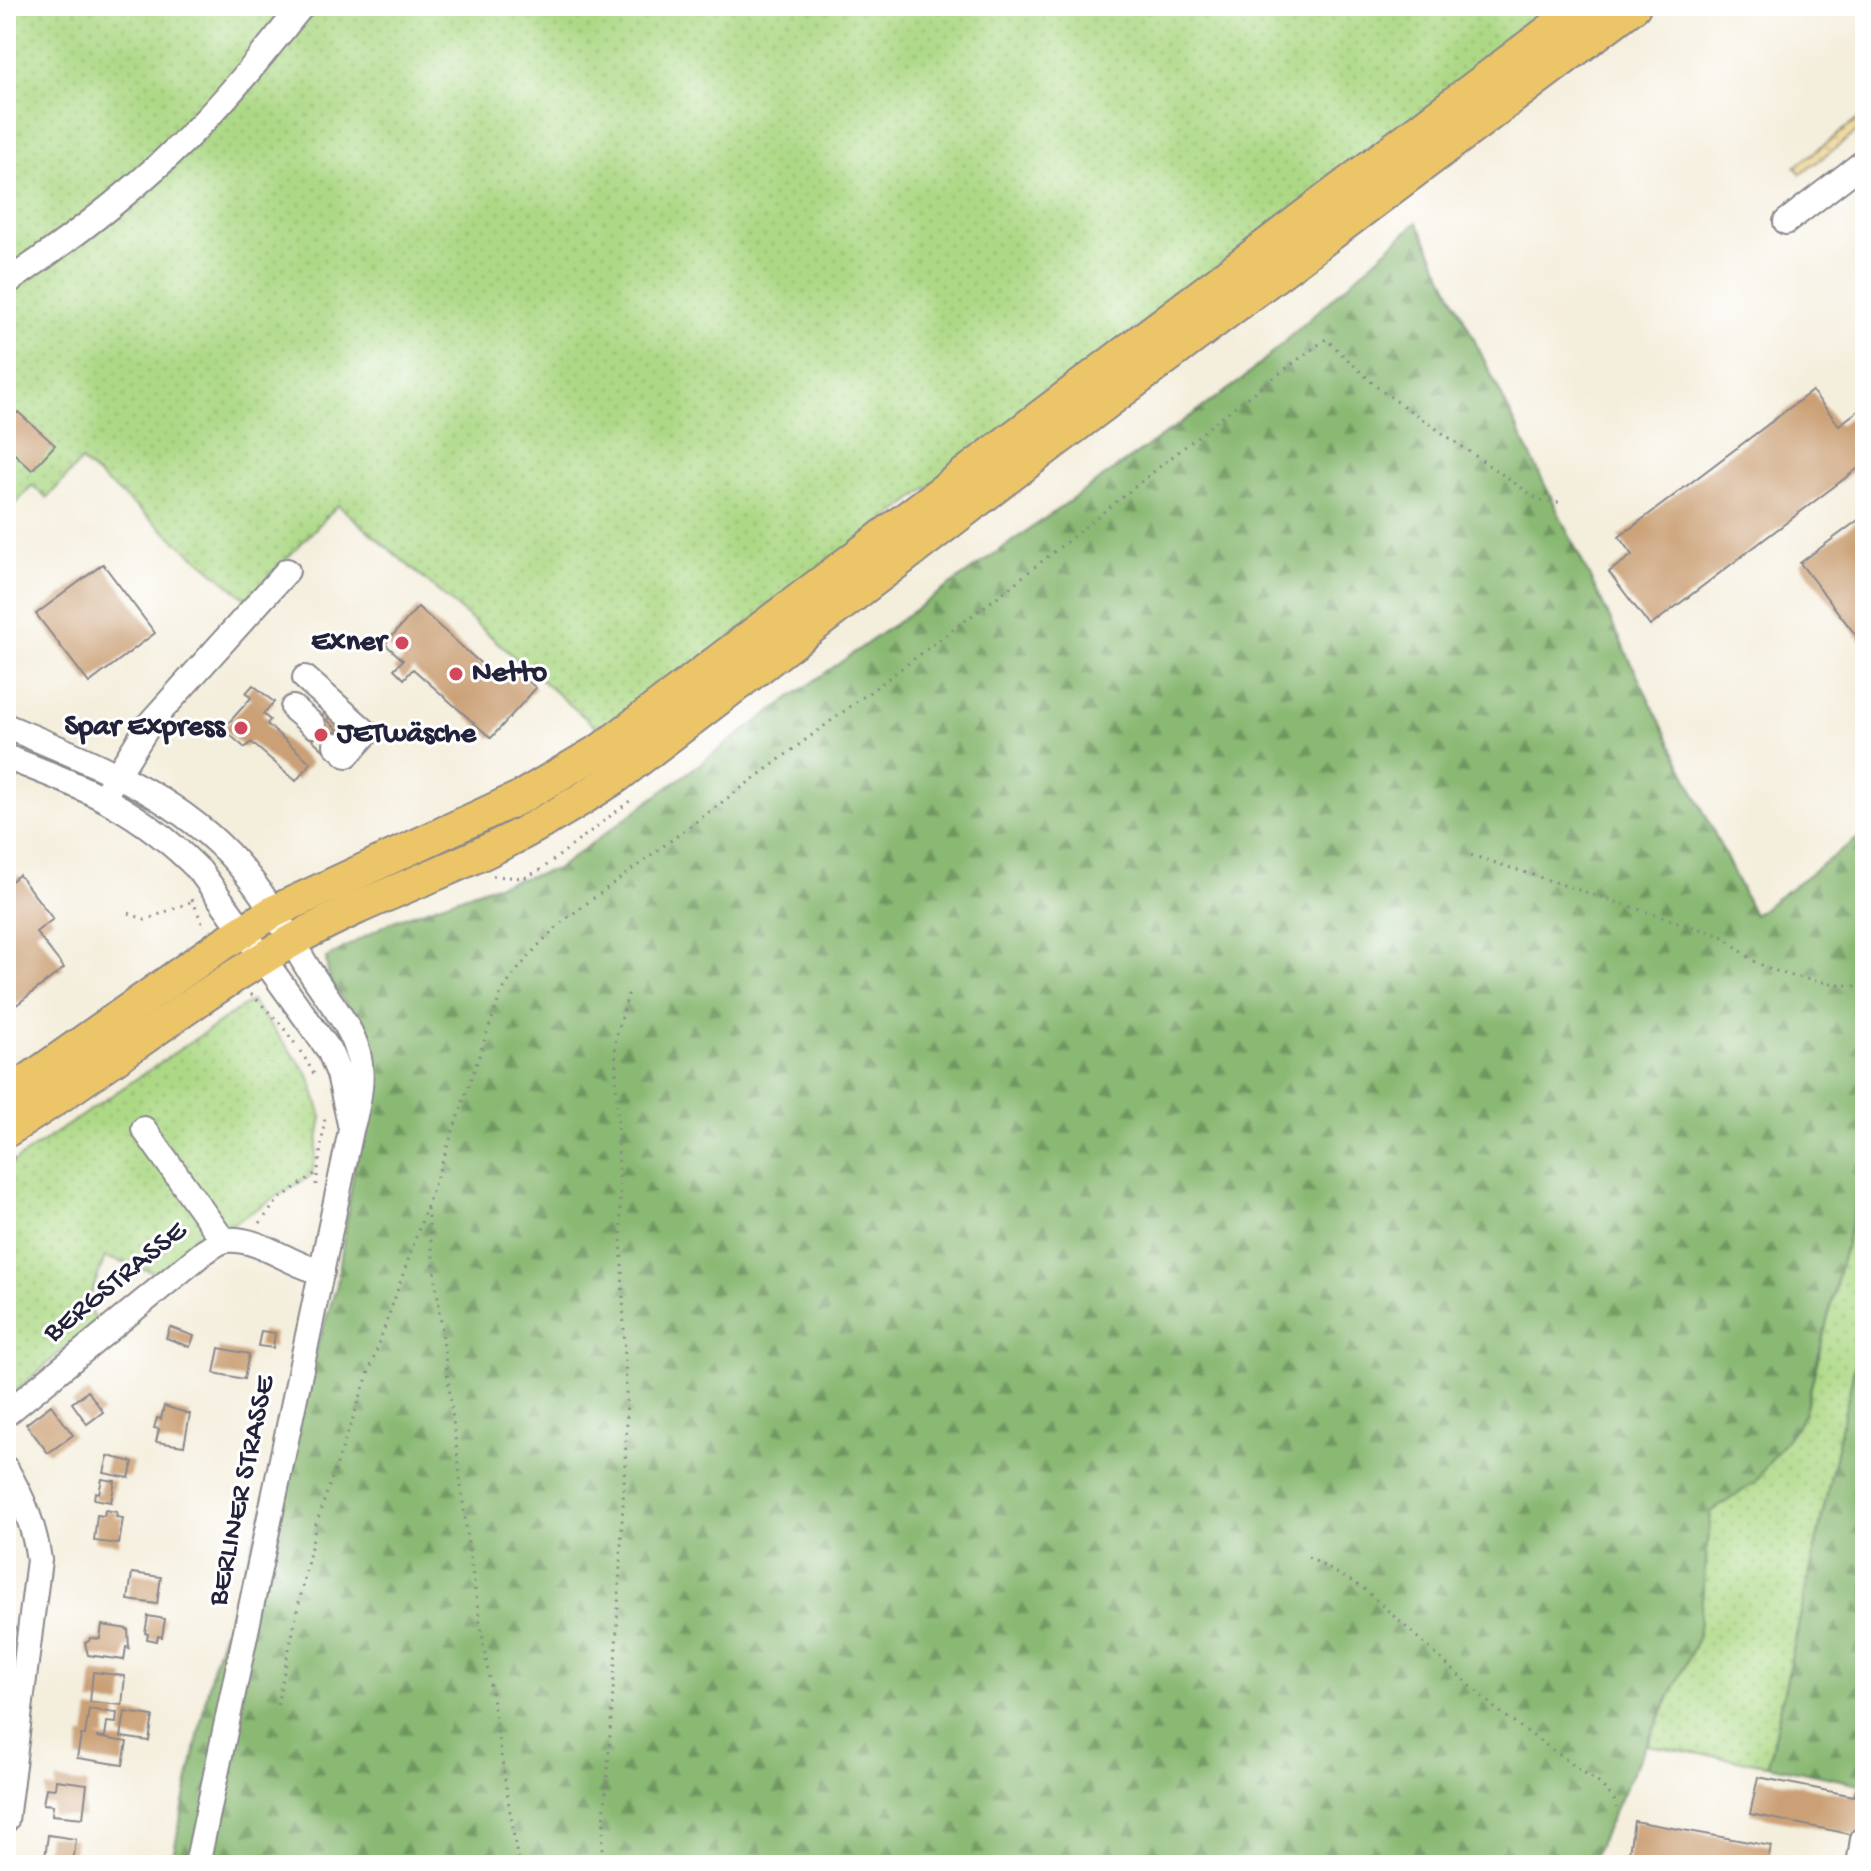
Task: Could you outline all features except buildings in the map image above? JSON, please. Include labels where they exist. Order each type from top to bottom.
[{"type":"main road","points":[[6,1096],[231,938],[273,912],[521,797],[602,749],[1582,6]]},
{"type":"main road","points":[[6,1131],[250,966],[292,941],[343,912],[499,845],[568,808],[616,777],[1634,6]]},
{"type":"street","points":[[6,283],[98,217],[149,174],[226,98],[302,6]]},
{"type":"street","points":[[1786,222],[1865,161]]},
{"type":"street","points":[[104,797],[150,723],[287,571]]},
{"type":"street","points":[[305,678],[367,733],[347,755],[336,745]]},
{"type":"street","points":[[293,708],[313,725]]},
{"type":"street","name":"BERLINER STRASSE","points":[[6,726],[116,774],[162,799],[216,841],[253,882],[351,1032],[361,1066],[359,1102],[197,1865]]},
{"type":"street","name":"BERLINER STRASSE","points":[[6,757],[126,809],[177,847],[200,871],[231,938],[250,966],[329,1050],[339,1074],[351,1130]]},
{"type":"street","points":[[144,1129],[223,1240]]},
{"type":"street","name":"BERGSTRASSE","points":[[6,1414],[204,1252],[223,1240],[250,1241],[304,1268],[322,1272]]},
{"type":"street","points":[[6,1469],[24,1501],[35,1532],[39,1560],[6,1820]]},
{"type":"street","points":[[1859,1865],[1863,1839]]},
{"type":"path","points":[[277,1705],[316,1524],[501,993],[542,940],[563,921],[1005,591],[1238,404],[1326,339],[1379,389],[1539,500],[1564,503]]},
{"type":"path","points":[[1471,855],[1724,937],[1756,963],[1778,972],[1865,987]]},
{"type":"path","points":[[188,894],[202,922],[231,938]]},
{"type":"path","points":[[129,913],[145,920],[193,901]]},
{"type":"path","points":[[250,966],[279,1022],[301,1051],[317,1080]]},
{"type":"path","points":[[601,1865],[627,1421],[615,1042],[629,991]]},
{"type":"path","points":[[316,1188],[324,1108]]},
{"type":"path","points":[[250,1241],[264,1214],[316,1173]]},
{"type":"path","points":[[427,1206],[469,1551],[517,1856],[522,1865]]},
{"type":"path","points":[[1308,1557],[1363,1588],[1497,1710],[1600,1784],[1614,1799],[1617,1808]]},
{"type":"green space","points":[[6,6],[1561,6],[604,734],[338,505],[247,600],[81,461],[47,498],[32,485],[6,515]]},
{"type":"green space","points":[[1417,222],[1754,915],[1865,833],[1865,1166],[1804,1415],[1755,1482],[1711,1512],[1698,1638],[1590,1865],[171,1865],[213,1665],[337,1285],[373,1056],[365,1033],[329,980],[326,958],[391,922],[489,887],[557,869],[774,709],[1243,379]]},
{"type":"green space","points":[[251,1001],[309,1075],[322,1117],[312,1175],[201,1243],[168,1272],[156,1273],[105,1257],[87,1305],[97,1321],[6,1399],[6,1167]]},
{"type":"green space","points":[[1865,1166],[1865,1319],[1768,1765],[1647,1745],[1698,1638],[1711,1512],[1755,1482],[1804,1415]]},
{"type":"green space","points":[[1865,1319],[1865,1785],[1768,1765]]},
{"type":"sand","points":[[1865,114],[1865,126],[1801,174],[1795,167]]},
{"type":"place","name":"Exner","points":[[402,643]]},
{"type":"place","name":"Netto","points":[[456,674]]},
{"type":"place","name":"Spar Express","points":[[241,728]]},
{"type":"place","name":"JETwäsche","points":[[321,735]]}]
